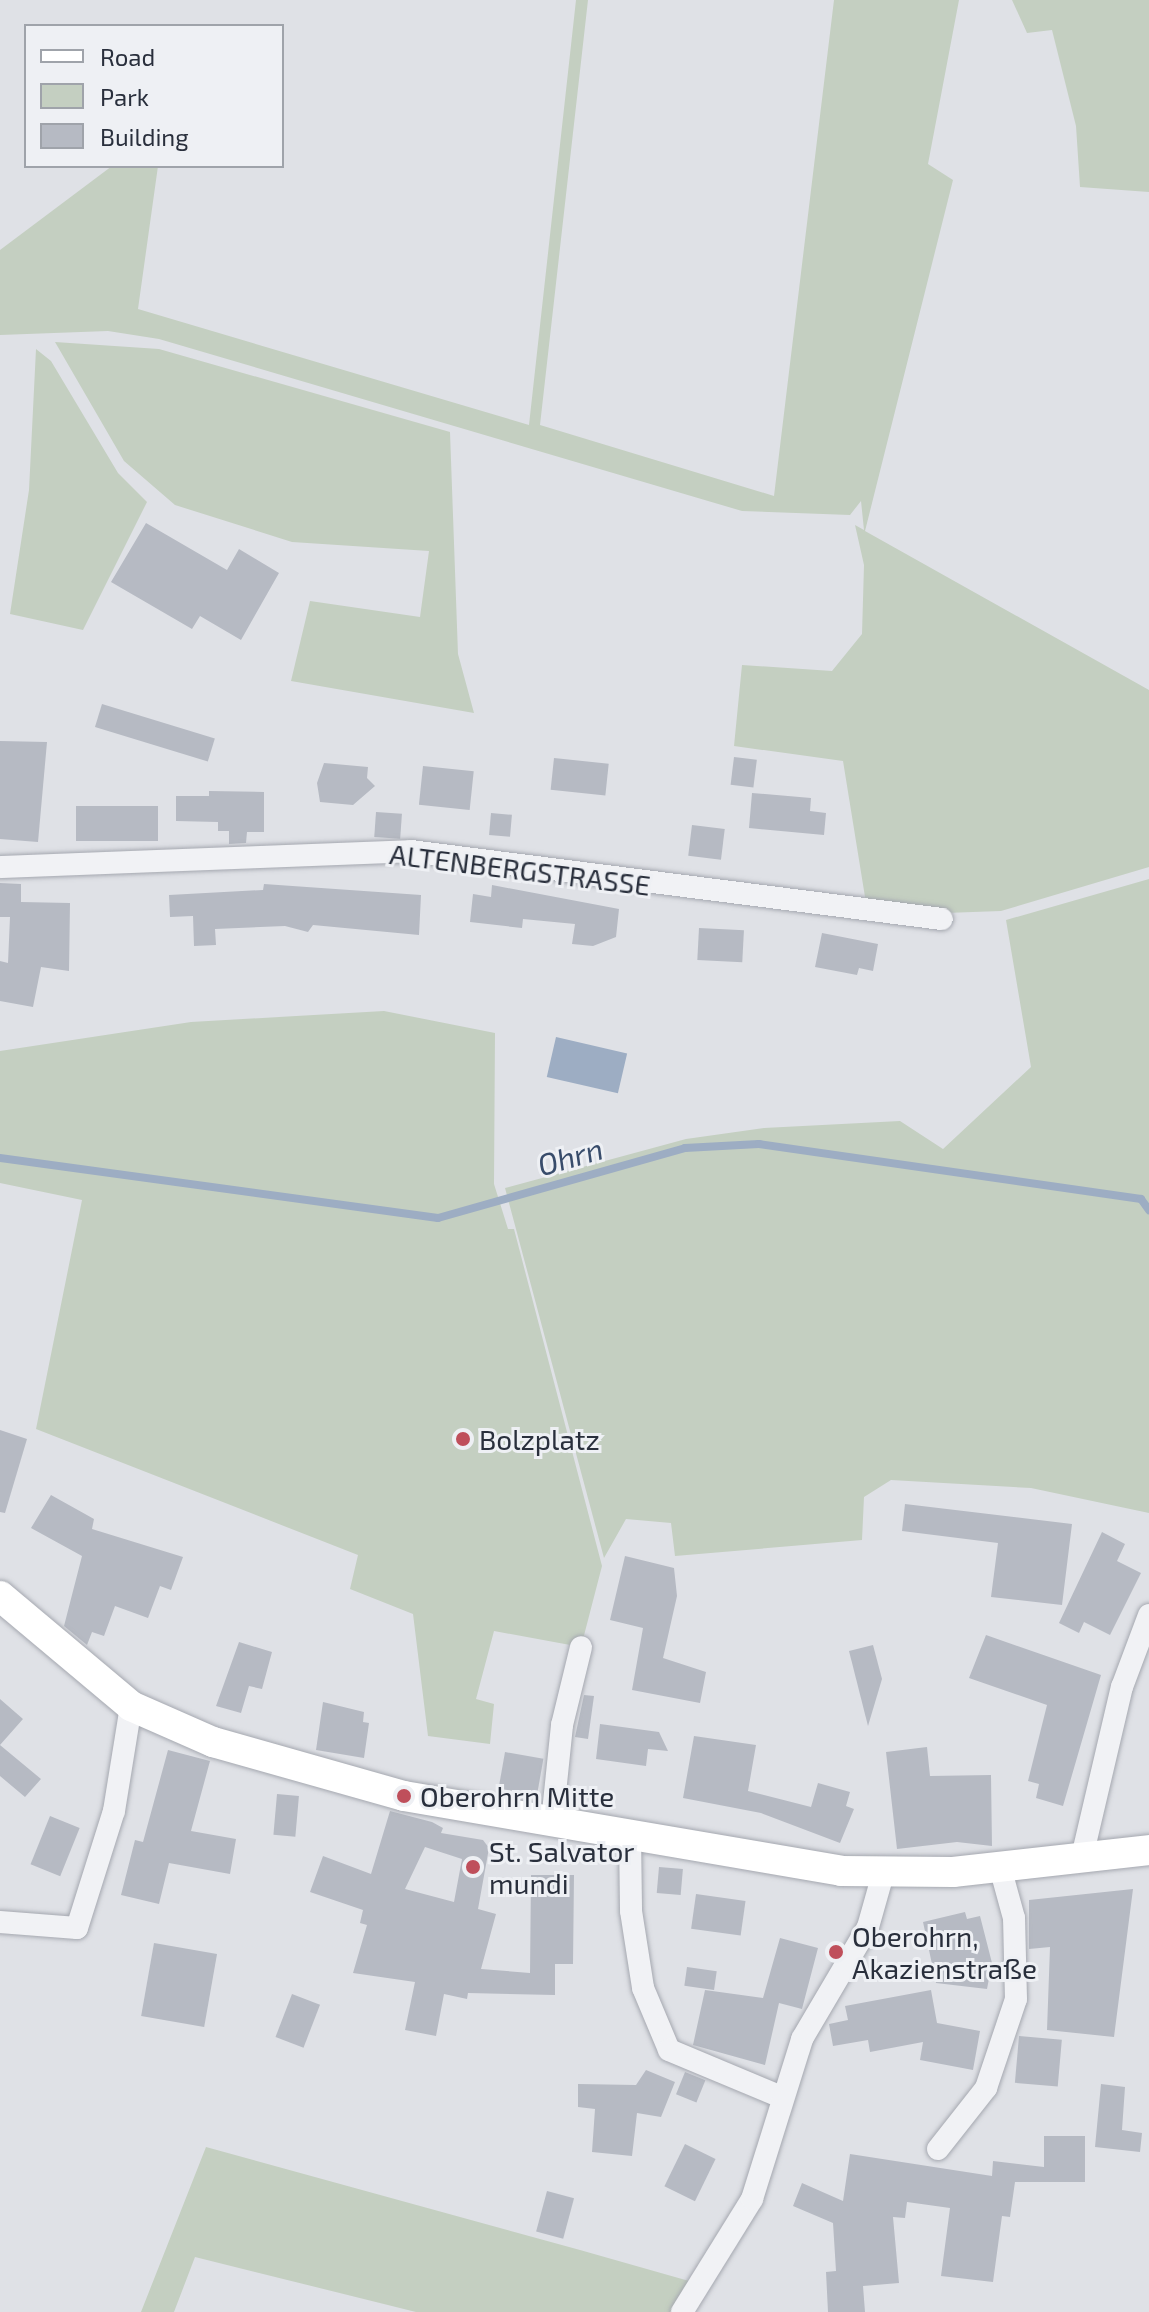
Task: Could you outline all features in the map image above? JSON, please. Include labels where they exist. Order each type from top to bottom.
[{"type":"main road","points":[[0,1596],[131,1706],[213,1742],[404,1796],[630,1836],[883,1874],[1000,1867],[1149,1850]]},
{"type":"street","name":"ALTENBERGSTRASSE","points":[[0,867],[411,851],[942,919]]},
{"type":"street","points":[[1082,1857],[1122,1687],[1149,1615]]},
{"type":"street","points":[[552,1822],[562,1725],[581,1647]]},
{"type":"street","points":[[0,1922],[77,1928],[114,1811],[131,1706]]},
{"type":"street","points":[[630,1836],[631,1911],[643,1988],[669,2050],[779,2096]]},
{"type":"street","points":[[938,2149],[986,2088],[1016,1999],[1014,1918],[1000,1867]]},
{"type":"street","points":[[682,2312],[752,2199],[769,2158],[779,2096],[802,2039],[868,1927],[883,1874]]},
{"type":"green space","points":[[576,0],[588,0],[540,425],[774,496],[834,0],[959,0],[928,164],[953,180],[865,531],[1149,690],[1149,867],[1001,911],[945,913],[866,903],[843,761],[734,746],[742,665],[832,671],[862,634],[864,565],[855,525],[864,530],[861,501],[850,515],[742,511],[159,339],[108,331],[0,335],[0,250],[109,168],[158,168],[138,309],[529,425]]},
{"type":"green space","points":[[1012,0],[1149,0],[1149,192],[1080,187],[1076,126],[1052,30],[1027,33]]},
{"type":"green space","points":[[55,342],[159,349],[450,432],[458,654],[474,713],[291,681],[310,601],[420,617],[429,551],[292,542],[175,505],[124,461]]},
{"type":"green space","points":[[36,349],[51,361],[118,473],[147,502],[83,630],[10,614],[29,490]]},
{"type":"green space","points":[[1149,879],[1149,1513],[1031,1488],[891,1480],[864,1497],[862,1540],[675,1556],[671,1523],[626,1519],[604,1558],[505,1188],[686,1139],[764,1128],[900,1121],[943,1149],[1031,1067],[1006,920]]},
{"type":"green space","points":[[384,1011],[495,1033],[494,1184],[508,1229],[514,1229],[602,1566],[581,1647],[494,1631],[476,1699],[494,1704],[490,1744],[428,1736],[413,1614],[350,1589],[358,1555],[36,1429],[82,1200],[0,1183],[0,1051],[191,1022]]},
{"type":"green space","points":[[206,2147],[689,2281],[671,2312],[416,2312],[195,2257],[174,2312],[141,2312]]},
{"type":"water","points":[[556,1037],[627,1053],[618,1093],[547,1077]]},
{"type":"building","points":[[146,523],[227,570],[239,549],[279,573],[241,640],[200,616],[192,629],[111,582]]},
{"type":"building","points":[[102,704],[215,738],[208,761],[95,727]]},
{"type":"building","points":[[0,741],[47,742],[38,842],[0,839]]},
{"type":"building","points":[[734,757],[757,760],[753,788],[731,785]]},
{"type":"building","points":[[554,758],[609,764],[605,796],[551,790]]},
{"type":"building","points":[[324,763],[368,767],[367,778],[375,786],[353,805],[320,802],[317,783]]},
{"type":"building","points":[[423,766],[474,771],[470,810],[419,805]]},
{"type":"building","points":[[209,791],[264,792],[264,832],[247,832],[246,843],[229,844],[229,831],[218,831],[218,822],[176,821],[176,796],[209,796]]},
{"type":"building","points":[[752,793],[811,798],[810,811],[826,813],[824,835],[749,828]]},
{"type":"building","points":[[76,806],[158,806],[158,841],[76,841]]},
{"type":"building","points":[[376,812],[402,814],[400,839],[374,837]]},
{"type":"building","points":[[491,813],[512,815],[510,837],[489,835]]},
{"type":"building","points":[[692,825],[725,829],[721,860],[688,856]]},
{"type":"building","points":[[0,883],[21,884],[21,902],[70,903],[69,971],[41,967],[33,1007],[0,1001],[0,961],[8,963],[10,917],[0,917]]},
{"type":"building","points":[[264,884],[421,895],[419,935],[313,925],[308,932],[285,926],[215,929],[216,945],[194,946],[193,916],[170,917],[169,895],[263,890]]},
{"type":"building","points":[[492,885],[619,909],[616,937],[593,946],[572,944],[575,924],[523,919],[522,928],[470,922],[473,894],[491,897]]},
{"type":"building","points":[[699,928],[744,930],[742,962],[697,960]]},
{"type":"building","points":[[822,933],[878,944],[873,971],[859,968],[857,975],[815,967]]},
{"type":"building","points":[[0,1430],[27,1439],[5,1513],[0,1512]]},
{"type":"building","points":[[51,1495],[94,1519],[92,1529],[183,1557],[171,1590],[160,1586],[148,1618],[115,1606],[104,1636],[92,1632],[87,1645],[64,1626],[82,1556],[31,1528]]},
{"type":"building","points":[[905,1504],[1072,1524],[1062,1605],[991,1597],[998,1543],[902,1531]]},
{"type":"building","points":[[1102,1532],[1125,1544],[1117,1561],[1141,1573],[1110,1635],[1084,1622],[1079,1633],[1059,1623]]},
{"type":"building","points":[[625,1556],[674,1568],[677,1596],[663,1658],[706,1672],[700,1703],[632,1690],[643,1628],[610,1620]]},
{"type":"building","points":[[986,1635],[1101,1675],[1063,1806],[1036,1798],[1039,1784],[1028,1781],[1047,1705],[969,1678]]},
{"type":"building","points":[[239,1642],[272,1652],[262,1689],[249,1686],[241,1713],[216,1706]]},
{"type":"building","points":[[873,1645],[882,1679],[868,1726],[849,1651]]},
{"type":"building","points":[[584,1695],[594,1696],[588,1739],[575,1737]]},
{"type":"building","points":[[0,1699],[23,1719],[0,1745]]},
{"type":"building","points":[[323,1702],[364,1712],[363,1722],[369,1723],[364,1758],[316,1750]]},
{"type":"building","points":[[600,1724],[659,1732],[668,1751],[648,1749],[646,1766],[596,1759]]},
{"type":"building","points":[[694,1736],[756,1745],[748,1791],[811,1807],[818,1783],[850,1792],[846,1806],[854,1809],[840,1843],[761,1813],[683,1798]]},
{"type":"building","points":[[0,1745],[41,1779],[25,1797],[0,1776]]},
{"type":"building","points":[[927,1747],[930,1776],[991,1775],[992,1846],[957,1842],[897,1849],[886,1752]]},
{"type":"building","points":[[168,1750],[210,1761],[191,1831],[236,1839],[230,1874],[169,1863],[159,1904],[121,1895],[135,1840],[143,1842]]},
{"type":"building","points":[[505,1752],[543,1759],[537,1795],[499,1788]]},
{"type":"building","points":[[277,1794],[299,1796],[295,1837],[273,1835]]},
{"type":"building","points":[[390,1811],[432,1822],[443,1828],[441,1833],[483,1840],[489,1848],[478,1909],[496,1914],[481,1969],[530,1973],[531,1875],[574,1875],[573,1964],[555,1964],[555,1995],[468,1993],[467,1999],[444,1994],[436,2036],[405,2030],[415,1982],[353,1973],[367,1925],[360,1923],[363,1910],[310,1892],[323,1856],[371,1874]],"holes":[[[425,1847],[462,1859],[454,1902],[405,1889]]]},
{"type":"building","points":[[50,1816],[80,1828],[60,1876],[31,1864]]},
{"type":"building","points":[[659,1867],[683,1869],[681,1895],[657,1893]]},
{"type":"building","points":[[1133,1889],[1114,2037],[1047,2030],[1050,1947],[1029,1949],[1029,1900]]},
{"type":"building","points":[[696,1894],[746,1901],[741,1936],[691,1929]]},
{"type":"building","points":[[965,1912],[967,1919],[980,1916],[992,1963],[987,1989],[936,1983],[923,1922]]},
{"type":"building","points":[[780,1938],[818,1948],[802,2009],[779,2003],[765,2065],[693,2045],[705,1990],[763,1998]]},
{"type":"building","points":[[154,1943],[217,1954],[204,2027],[141,2016]]},
{"type":"building","points":[[687,1967],[717,1971],[714,1990],[684,1986]]},
{"type":"building","points":[[931,1990],[937,2023],[980,2031],[973,2070],[920,2060],[923,2042],[870,2052],[868,2040],[833,2046],[829,2024],[848,2020],[845,2006]]},
{"type":"building","points":[[292,1994],[320,2005],[304,2048],[276,2037]]},
{"type":"building","points":[[1019,2036],[1062,2040],[1058,2087],[1015,2083]]},
{"type":"building","points":[[646,2070],[675,2082],[661,2117],[637,2113],[632,2156],[592,2152],[595,2109],[578,2107],[578,2084],[636,2085]]},
{"type":"building","points":[[685,2072],[705,2080],[696,2102],[676,2094]]},
{"type":"building","points":[[1101,2084],[1125,2087],[1122,2130],[1142,2133],[1140,2152],[1095,2147]]},
{"type":"building","points":[[1044,2136],[1085,2136],[1085,2182],[1015,2182],[1010,2217],[1002,2216],[993,2282],[941,2276],[950,2208],[907,2202],[905,2218],[893,2217],[899,2283],[863,2286],[865,2312],[828,2312],[826,2272],[836,2271],[833,2223],[793,2206],[802,2183],[843,2201],[850,2154],[992,2176],[993,2161],[1044,2167]]},
{"type":"building","points":[[685,2144],[716,2159],[695,2201],[664,2186]]},
{"type":"building","points":[[547,2191],[574,2198],[563,2239],[536,2232]]},
{"type":"waterway","name":"Ohrn","points":[[0,1158],[438,1218],[685,1148],[759,1144],[1141,1199],[1149,1210]]},
{"type":"place","name":"Bolzplatz","points":[[463,1439]]},
{"type":"place","name":"Oberohrn Mitte","points":[[404,1796]]},
{"type":"place","name":"St. Salvator mundi","points":[[473,1867]]},
{"type":"place","name":"Oberohrn, Akazienstraße","points":[[836,1952]]}]
